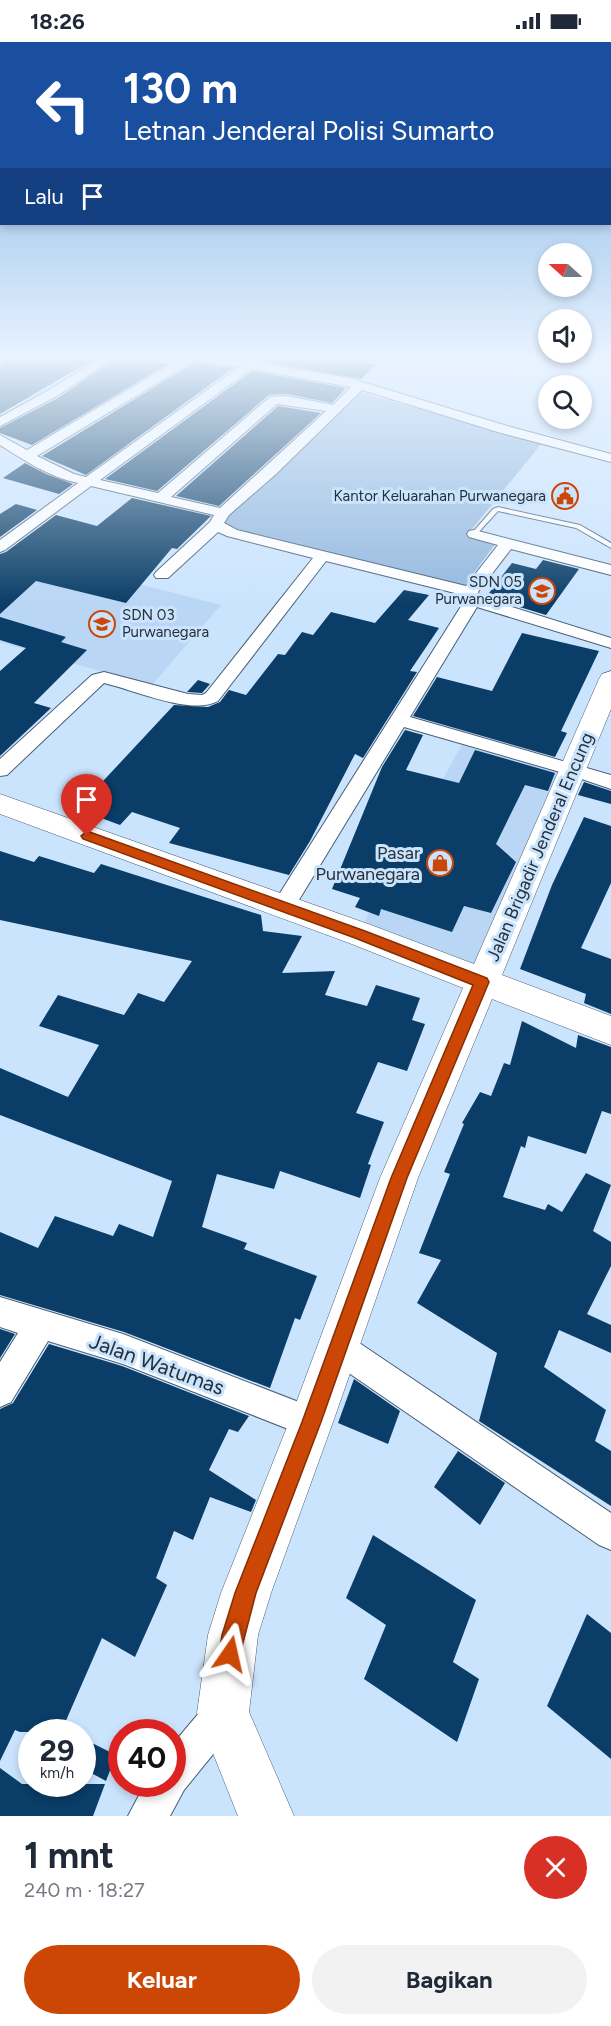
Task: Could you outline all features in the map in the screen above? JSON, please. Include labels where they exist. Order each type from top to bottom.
[{"type":"street","points":[[0,439],[55,471],[87,483],[160,499],[219,519],[232,533],[323,555],[472,596],[611,643]]},
{"type":"street","points":[[27,456],[56,439]]},
{"type":"street","points":[[0,547],[148,439]]},
{"type":"street","points":[[160,499],[229,439]]},
{"type":"street","points":[[162,575],[304,439]]},
{"type":"street","points":[[539,439],[611,458]]},
{"type":"street","points":[[474,534],[611,570]]},
{"type":"street","points":[[283,907],[399,720],[472,596],[507,543]]},
{"type":"street","points":[[0,770],[98,679],[104,677],[188,700],[205,701],[212,697],[323,555]]},
{"type":"street","name":"Jalan Brigadir Jenderal Encung","points":[[223,1713],[233,1635],[246,1593],[311,1422],[399,1178],[611,680]]},
{"type":"street","points":[[399,720],[574,769],[611,782]]},
{"type":"street","points":[[0,804],[283,907],[611,1031]]},
{"type":"street","name":"Jalan Watumas","points":[[0,1312],[123,1349],[311,1422]]},
{"type":"street","points":[[0,1390],[41,1324]]},
{"type":"street","points":[[338,1347],[611,1533]]},
{"type":"street","points":[[186,1759],[223,1713],[266,1816]]},
{"type":"street","points":[[148,1816],[159,1797]]},
{"type":"lane","points":[[474,534],[498,509],[578,526],[611,546]]},
{"type":"shaded area","points":[[309,439],[527,439],[542,443],[467,535],[496,543],[462,589],[261,538],[222,523]]},
{"type":"shaded area","name":"SDN 03 Purwanegara","points":[[28,556],[221,605],[151,686],[0,642],[0,580]]},
{"type":"shaded area","points":[[464,741],[574,769],[482,982],[360,934],[370,910]]},
{"type":"building","points":[[15,439],[42,439],[32,445]]},
{"type":"building","points":[[70,439],[136,439],[86,475],[42,456]]},
{"type":"building","points":[[160,439],[218,439],[157,491],[105,479]]},
{"type":"building","points":[[241,439],[293,439],[219,506],[176,496]]},
{"type":"building","points":[[25,463],[73,484],[59,494],[3,478]]},
{"type":"building","points":[[132,498],[211,516],[177,549],[172,548],[126,603],[36,581],[0,614],[0,554],[56,515],[97,526]]},
{"type":"building","points":[[16,504],[37,510],[0,537],[0,514]]},
{"type":"building","name":"SDN 05 Purwanegara","points":[[543,560],[579,569],[546,615],[486,597],[512,563],[536,569]]},
{"type":"building","points":[[404,590],[429,595],[408,620],[439,628],[410,671],[417,672],[363,758],[355,754],[310,841],[289,875],[169,843],[180,828],[132,812],[120,825],[77,809],[174,705],[208,707],[220,702],[229,690],[246,695],[278,654],[285,655],[302,632],[313,635],[331,612],[375,623]]},
{"type":"building","points":[[0,617],[66,637],[61,642],[87,650],[34,703],[51,708],[0,756],[0,671],[26,648],[0,640]]},
{"type":"building","points":[[522,633],[599,651],[561,731],[567,733],[555,757],[413,716],[437,677],[492,691]]},
{"type":"building","points":[[198,680],[210,684],[202,693],[187,692]]},
{"type":"building","points":[[405,730],[423,735],[406,770],[459,783],[475,750],[555,773],[548,791],[525,785],[496,844],[516,862],[491,913],[464,906],[452,932],[381,909],[379,916],[355,907],[360,898],[332,889],[382,767]]},
{"type":"building","points":[[584,782],[611,791],[611,804],[578,795]]},
{"type":"building","points":[[584,817],[611,826],[611,883],[581,948],[611,959],[611,1014],[584,1003],[586,994],[520,969],[552,885]]},
{"type":"building","points":[[0,851],[34,862],[39,856],[94,873],[101,864],[261,915],[263,931],[302,936],[282,973],[335,971],[325,995],[367,1006],[376,985],[420,998],[412,1020],[425,1024],[407,1071],[378,1062],[356,1113],[384,1122],[368,1164],[371,1165],[360,1198],[280,1171],[274,1189],[217,1174],[202,1227],[247,1243],[244,1249],[317,1276],[300,1320],[295,1318],[270,1388],[124,1332],[0,1295],[0,1232],[38,1248],[55,1216],[113,1236],[119,1224],[153,1237],[172,1181],[0,1115],[0,1068],[68,1097],[99,1045],[39,1026],[58,995],[124,1015],[138,993],[164,1002],[192,961],[0,920]]},
{"type":"building","points":[[522,1021],[576,1048],[578,1035],[611,1047],[611,1114],[602,1111],[586,1154],[528,1136],[525,1148],[521,1146],[503,1197],[545,1210],[548,1204],[562,1212],[586,1173],[611,1185],[593,1231],[611,1242],[611,1266],[587,1314],[611,1325],[611,1353],[559,1330],[544,1367],[606,1410],[595,1441],[611,1451],[611,1506],[479,1421],[497,1353],[417,1303],[441,1260],[419,1253],[450,1174],[444,1172],[464,1124],[462,1123],[480,1092],[491,1096],[504,1063],[510,1065]]},
{"type":"building","points":[[0,1329],[15,1334],[0,1358]]},
{"type":"building","points":[[49,1344],[122,1366],[249,1416],[238,1432],[229,1429],[209,1470],[256,1500],[251,1512],[210,1497],[193,1540],[174,1531],[156,1578],[167,1585],[135,1657],[102,1638],[67,1719],[18,1719],[18,1731],[15,1730],[0,1761],[0,1409],[13,1403]]},
{"type":"building","points":[[354,1379],[400,1411],[388,1444],[338,1423]]},
{"type":"building","points":[[458,1451],[505,1483],[480,1525],[434,1487]]},
{"type":"building","points":[[373,1535],[476,1600],[453,1662],[479,1679],[457,1742],[364,1679],[386,1625],[346,1598]]},
{"type":"building","points":[[587,1614],[611,1633],[611,1759],[547,1706]]},
{"type":"building","points":[[96,1745],[108,1751],[106,1781],[96,1776]]},
{"type":"building","points":[[0,1768],[18,1781],[18,1797],[96,1797],[96,1784],[105,1784],[93,1816],[0,1816]]},
{"type":"place","name":"Kantor Keluarahan Purwanegara","points":[[565,496]]},
{"type":"place","name":"SDN 05 Purwanegara","points":[[542,591]]},
{"type":"place","name":"SDN 03 Purwanegara","points":[[102,624]]},
{"type":"place","name":"Pasar Purwanegara","points":[[440,863]]},
{"type":"route","points":[[87,836],[360,934],[482,982],[399,1178],[311,1422],[246,1593],[233,1635],[230,1654]]}]
